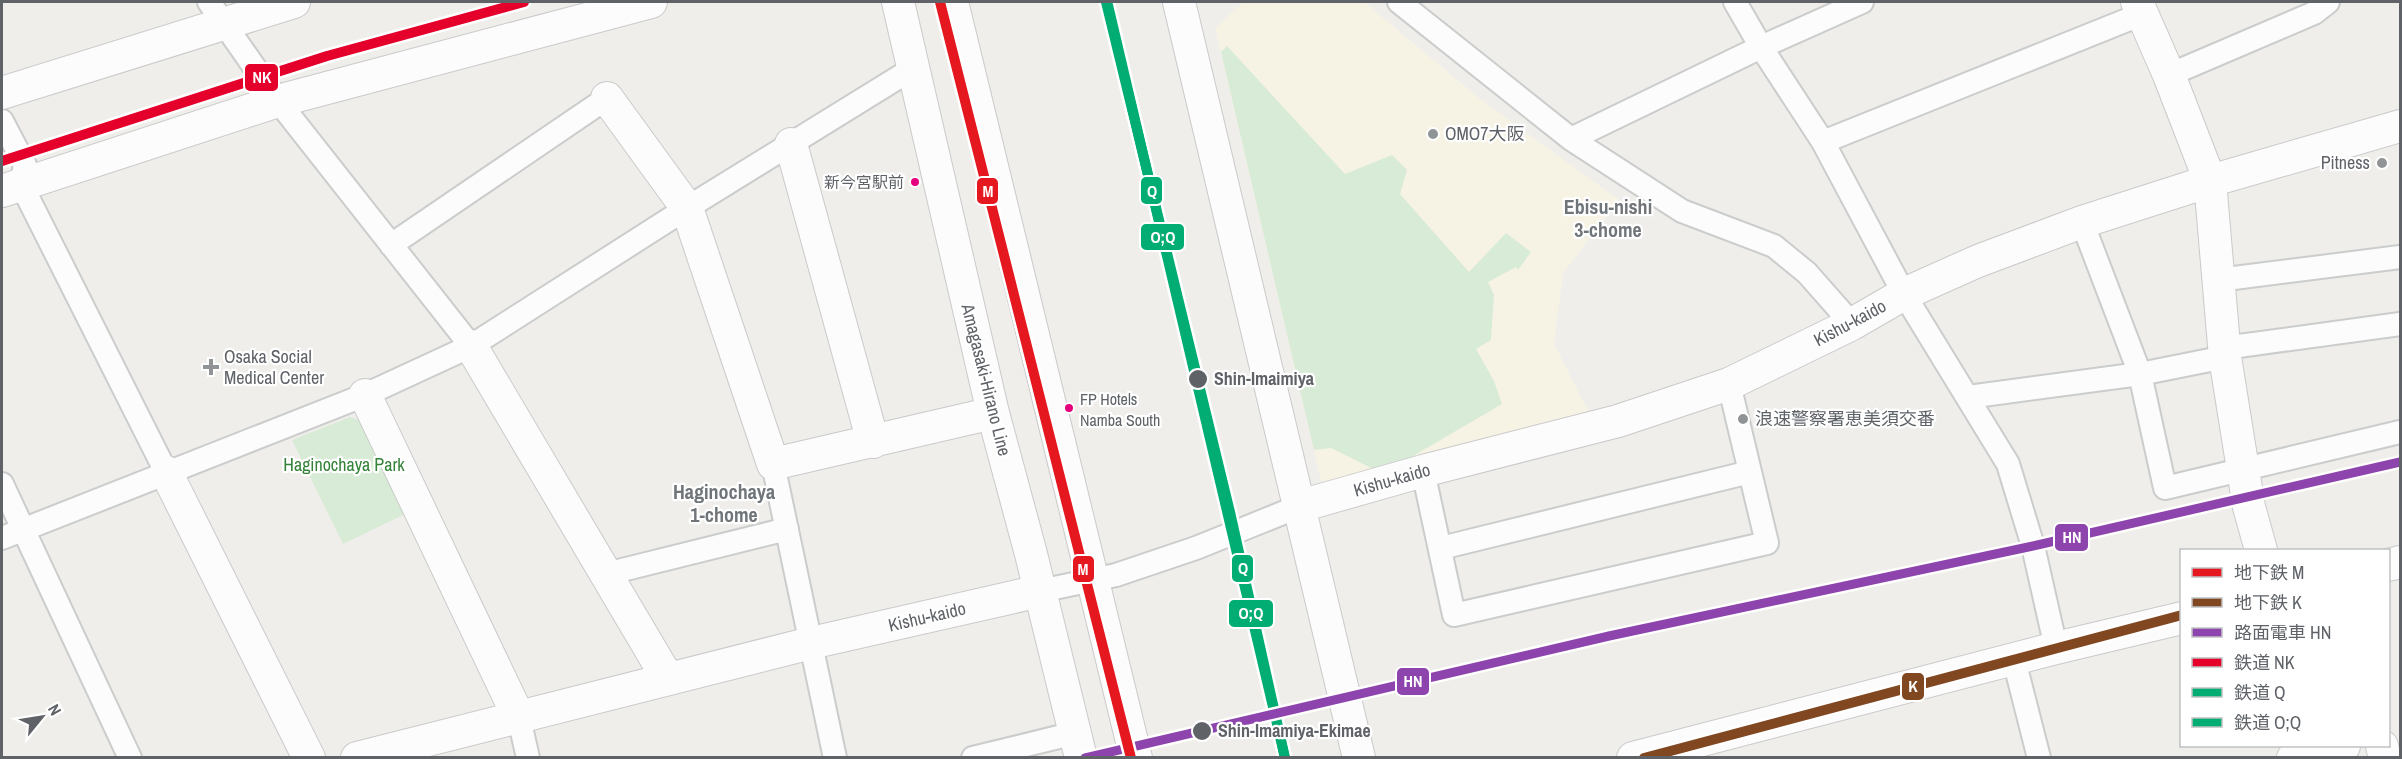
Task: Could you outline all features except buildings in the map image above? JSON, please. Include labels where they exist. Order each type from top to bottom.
[{"type":"street","points":[[2,93],[216,13],[294,2]]},
{"type":"street","points":[[11,188],[278,101],[651,2]]},
{"type":"street","name":"Amagasaki-Hirano Line","points":[[898,2],[993,413],[1078,745]]},
{"type":"street","points":[[952,2],[1136,758]]},
{"type":"street","points":[[1179,2],[1359,758]]},
{"type":"street","points":[[1399,2],[1571,139],[1682,211],[1774,246],[1807,273],[1852,324]]},
{"type":"street","points":[[1735,2],[1761,47],[1823,142],[1904,294],[2008,464],[2033,546],[2056,648]]},
{"type":"street","points":[[1571,139],[1761,47],[1862,2]]},
{"type":"street","points":[[2169,75],[2314,13],[2328,2]]},
{"type":"street","points":[[1823,142],[2140,8],[2210,181],[2225,352],[2249,507],[2261,549]]},
{"type":"street","points":[[216,13],[278,101],[471,346],[668,679]]},
{"type":"street","points":[[12,534],[365,395],[471,346],[687,208],[912,69]]},
{"type":"street","points":[[391,245],[607,98],[687,208],[773,464],[835,758]]},
{"type":"street","points":[[2,121],[25,165],[11,188]]},
{"type":"street","name":"Kishu-kaido","points":[[357,758],[811,643],[1116,576],[1188,551],[1300,506],[1423,471],[1618,421],[1729,384],[1852,324],[1904,294],[1978,261],[2082,222],[2210,181],[2400,126]]},
{"type":"street","points":[[791,144],[873,442]]},
{"type":"street","points":[[11,188],[166,472],[309,758]]},
{"type":"street","points":[[2082,222],[2140,374],[2165,488],[2400,432]]},
{"type":"street","points":[[2218,280],[2400,257]]},
{"type":"street","points":[[1968,397],[2140,374],[2225,352],[2400,324]]},
{"type":"street","points":[[1423,471],[1454,615],[1767,543],[1729,384]]},
{"type":"street","points":[[365,395],[519,718],[528,758]]},
{"type":"street","points":[[773,464],[993,413]]},
{"type":"street","points":[[1441,548],[1750,472]]},
{"type":"street","points":[[2,484],[12,534],[130,758]]},
{"type":"street","points":[[606,574],[787,529]]},
{"type":"street","points":[[1633,758],[2056,648],[2180,618]]},
{"type":"street","points":[[2014,660],[2039,758]]},
{"type":"street","points":[[973,758],[1078,745]]},
{"type":"street","points":[[2294,758],[2340,747]]},
{"type":"shaded area","points":[[1244,2],[1364,2],[1479,98],[1619,200],[1563,273],[1554,344],[1590,415],[1331,486],[1321,480],[1215,28]]},
{"type":"green space","points":[[1227,46],[1345,174],[1392,155],[1407,170],[1400,194],[1469,272],[1506,233],[1531,252],[1518,270],[1516,267],[1488,282],[1494,295],[1491,340],[1476,349],[1494,381],[1502,404],[1408,459],[1375,470],[1331,448],[1314,450],[1221,52]]},
{"type":"green space","name":"Haginochaya Park","points":[[350,417],[362,421],[405,514],[343,544],[292,440]]},
{"type":"metro line","name":"M","points":[[940,2],[1131,758]]},
{"type":"metro line","name":"K","points":[[1644,758],[2180,616]]},
{"type":"tram line","name":"HN","points":[[1085,758],[1609,636],[2033,546],[2400,462]]},
{"type":"rail line","name":"NK","points":[[2,161],[327,56],[524,2]]},
{"type":"rail line","name":"Q","points":[[1106,2],[1230,512],[1285,758]]},
{"type":"rail line","name":"O;Q","points":[[1108,5],[1285,758]]},
{"type":"place","name":"OMO7大阪","points":[[1433,134]]},
{"type":"place","name":"Pitness","points":[[2382,163]]},
{"type":"place","name":"新今宮駅前","points":[[915,182]]},
{"type":"place","name":"Osaka Social Medical Center","points":[[211,367]]},
{"type":"place","name":"Shin-Imaimiya","points":[[1198,379]]},
{"type":"place","name":"FP Hotels Namba South","points":[[1069,408]]},
{"type":"place","name":"浪速警察署恵美須交番","points":[[1743,419]]},
{"type":"place","name":"Shin-Imamiya-Ekimae","points":[[1202,731]]},
{"type":"district","name":"Ebisu-nishi 3-chome","points":[[1608,218]]},
{"type":"district","name":"Haginochaya 1-chome","points":[[724,504]]}]
